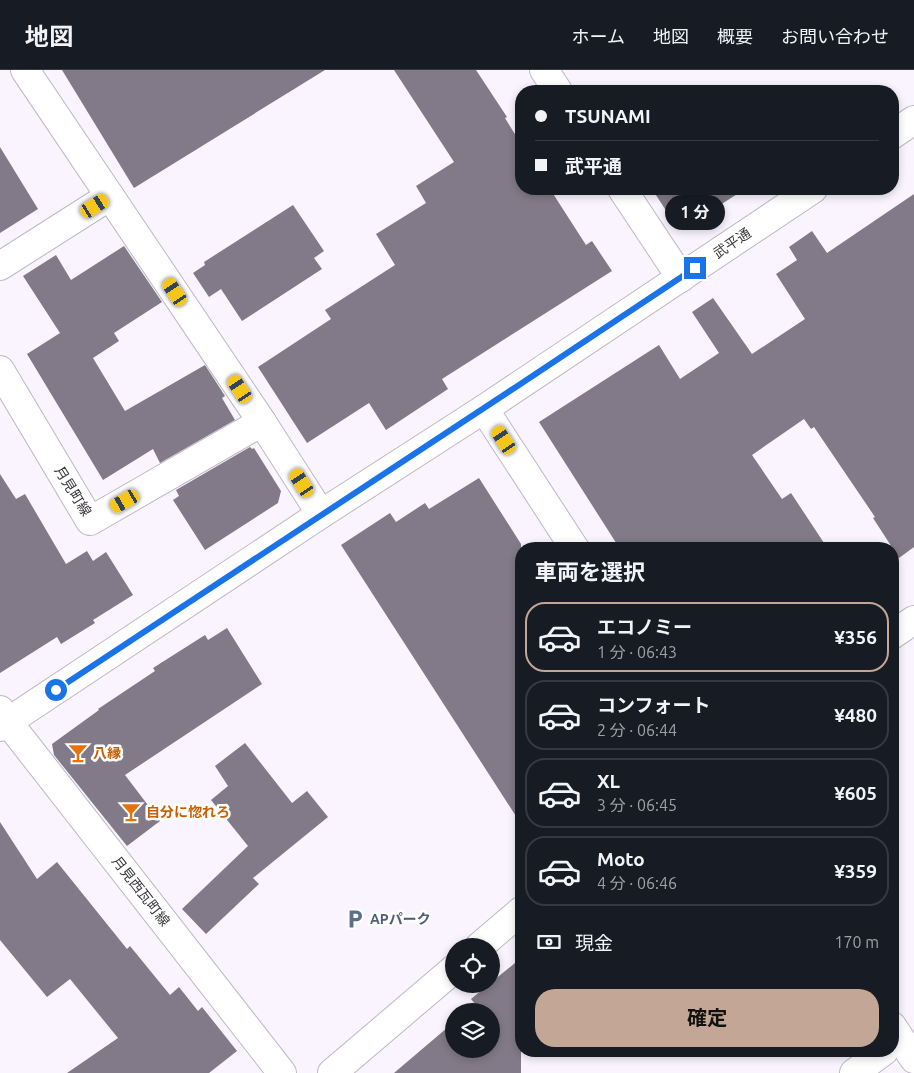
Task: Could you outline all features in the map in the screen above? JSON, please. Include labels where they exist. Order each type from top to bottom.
[{"type":"street","points":[[25,70],[322,514]]},
{"type":"street","points":[[544,70],[554,85]]},
{"type":"street","points":[[899,130],[914,120]]},
{"type":"street","points":[[626,195],[681,278]]},
{"type":"street","name":"武平通","points":[[3,720],[484,409],[804,195]]},
{"type":"street","points":[[0,266],[110,196]]},
{"type":"street","name":"月見町線","points":[[0,370],[90,521],[262,422]]},
{"type":"street","points":[[484,409],[570,542]]},
{"type":"street","points":[[899,630],[914,620]]},
{"type":"street","name":"月見西瓦町線","points":[[3,720],[282,1073]]},
{"type":"street","points":[[489,938],[515,916]]},
{"type":"street","points":[[332,1073],[445,976]]},
{"type":"street","points":[[854,1073],[878,1057]]},
{"type":"building","points":[[62,70],[325,70],[134,188]]},
{"type":"building","points":[[394,70],[476,70],[507,117],[505,118],[515,134],[515,195],[554,195],[586,245],[592,241],[612,271],[442,379],[448,389],[386,430],[369,403],[307,443],[258,367],[331,319],[325,310],[395,265],[376,234],[426,203],[416,186],[454,162]]},
{"type":"building","points":[[0,147],[38,209],[0,233]]},
{"type":"building","points":[[914,194],[914,547],[899,558],[899,542],[889,542],[873,518],[875,517],[814,427],[811,429],[804,419],[752,455],[782,499],[791,493],[823,542],[616,542],[539,422],[659,345],[680,379],[719,353],[692,312],[713,298],[752,354],[805,319],[776,274],[797,260],[789,247],[812,231],[827,253]]},
{"type":"building","points":[[656,195],[736,195],[686,227],[683,222],[676,226]]},
{"type":"building","points":[[293,205],[324,251],[314,258],[322,269],[242,321],[221,289],[209,297],[193,273],[205,265],[204,262]]},
{"type":"building","points":[[124,246],[162,302],[114,333],[119,341],[93,358],[125,411],[205,365],[225,396],[222,398],[235,420],[160,463],[153,449],[103,480],[27,354],[60,333],[23,276],[56,255],[71,280]]},
{"type":"building","points":[[250,447],[254,448],[281,491],[278,503],[205,550],[173,500],[179,496],[176,490]]},
{"type":"building","points":[[0,474],[16,499],[25,494],[66,564],[87,551],[93,561],[106,552],[133,595],[93,620],[95,623],[61,644],[57,637],[0,673]]},
{"type":"building","points":[[479,478],[520,542],[515,542],[515,815],[341,545],[390,513],[396,522],[425,503],[429,509]]},
{"type":"building","points":[[227,628],[262,684],[125,775],[160,821],[127,846],[54,755],[52,744],[98,709],[155,671],[153,668],[205,635],[208,640]]},
{"type":"building","points":[[245,743],[292,803],[307,791],[328,817],[253,878],[259,884],[206,934],[182,909],[248,846],[211,800],[228,786],[215,766]]},
{"type":"building","points":[[0,822],[37,879],[57,862],[127,949],[130,946],[170,995],[179,987],[198,1011],[202,1007],[237,1051],[209,1073],[67,1073],[118,1038],[70,979],[47,997],[0,940]]},
{"type":"building","points":[[515,963],[515,1057],[521,1057],[521,1073],[394,1073],[445,1030],[445,1058],[500,1058],[500,1003],[474,1003],[471,999],[478,993],[500,993],[500,975]]},
{"type":"place","name":"八縁","points":[[78,753]]},
{"type":"place","name":"自分に惚れろ","points":[[131,812]]},
{"type":"place","name":"APパーク","points":[[355,919]]},
{"type":"route","points":[[56,690],[695,268]]}]
